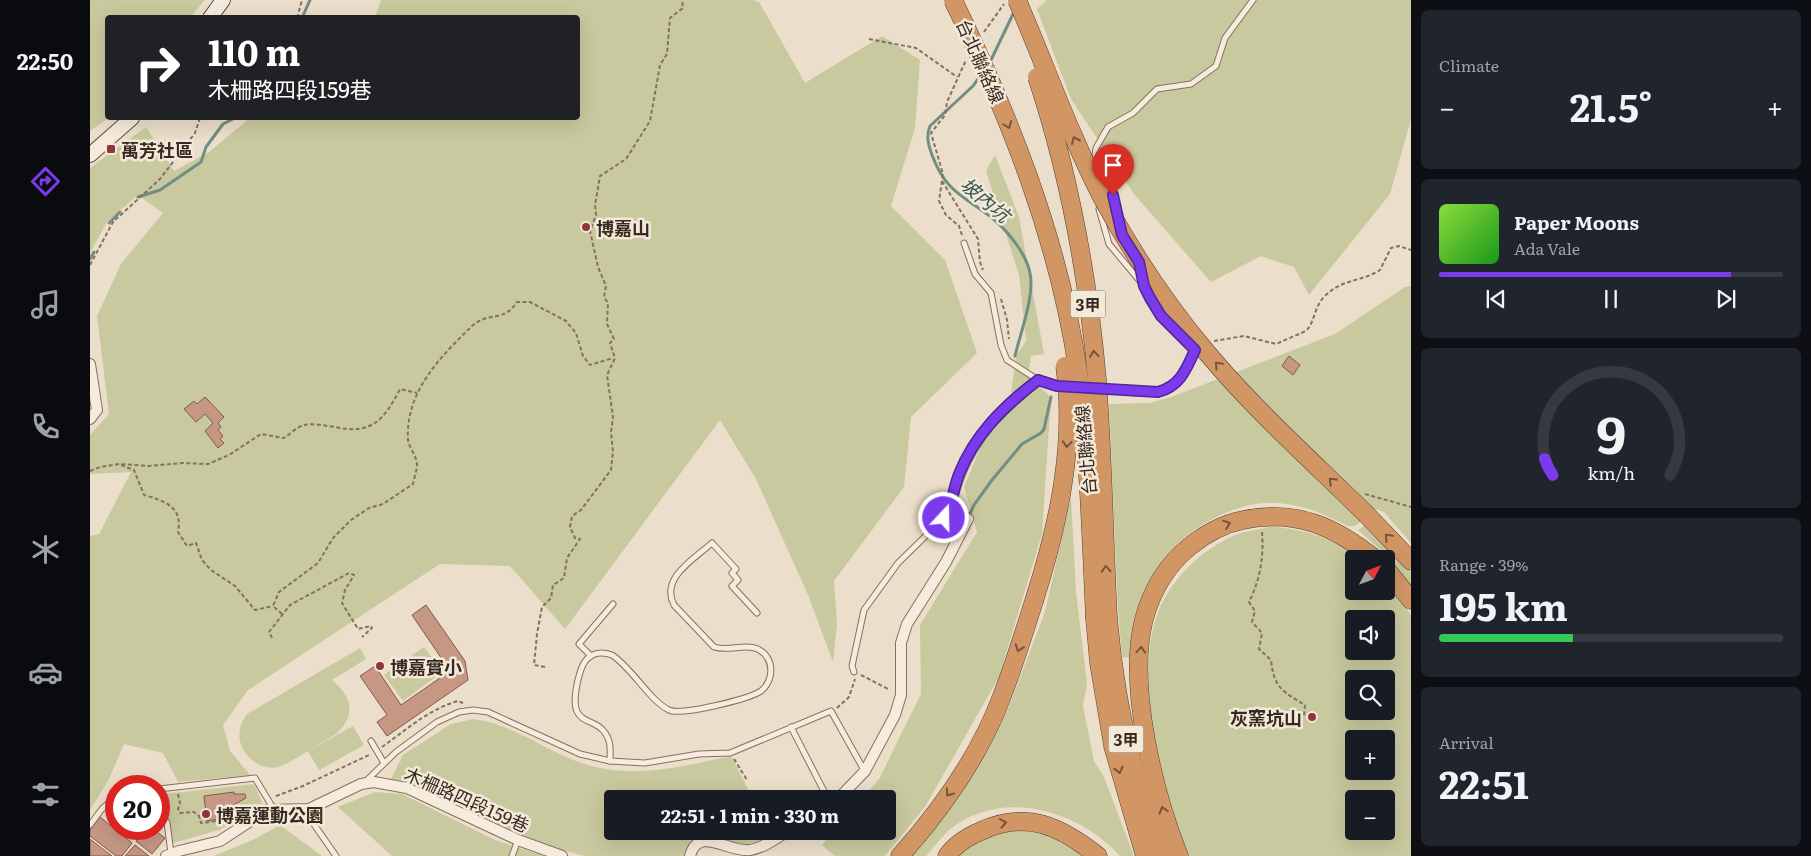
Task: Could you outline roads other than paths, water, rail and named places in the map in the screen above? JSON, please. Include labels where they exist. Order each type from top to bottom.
[{"type":"highway","name":"台北聯絡線","points":[[953,0],[997,97],[1026,172],[1055,262],[1078,370],[1101,618],[1130,762],[1162,856]]},
{"type":"highway","name":"台北聯絡線","points":[[1010,0],[1042,93],[1058,149],[1083,267],[1097,380],[1101,618],[1100,672],[1113,746],[1145,856]]},
{"type":"highway","points":[[1017,0],[1056,96],[1097,185],[1131,247],[1164,297],[1208,354],[1247,396],[1367,514],[1410,561]]},
{"type":"highway","points":[[900,856],[916,839],[966,770],[1002,697],[1034,601],[1056,519],[1065,474],[1068,425],[1067,378],[1060,324],[1048,258],[1026,172]]},
{"type":"highway","points":[[1179,856],[1158,790],[1146,736],[1140,686],[1140,651],[1144,619],[1156,588],[1173,560],[1200,538],[1228,523],[1261,516],[1293,517],[1327,527],[1363,550]]},
{"type":"highway","points":[[1395,580],[1411,600]]},
{"type":"highway","points":[[947,856],[970,835],[998,823],[1022,820],[1040,823],[1065,833],[1098,856]]},
{"type":"main road","points":[[212,15],[223,0]]},
{"type":"main road","points":[[90,154],[130,120]]},
{"type":"street","points":[[90,364],[97,410],[90,419]]},
{"type":"street","points":[[847,790],[865,771],[895,715],[901,695],[901,642],[907,624],[946,562],[968,519],[950,508],[959,474],[977,439],[1008,403],[1038,380]]},
{"type":"street","name":"木柵路四段159巷","points":[[273,808],[304,810],[316,807],[362,784],[388,783],[407,788],[518,840],[562,856]]},
{"type":"street","points":[[168,855],[210,844],[240,829],[262,812],[273,808]]},
{"type":"street","points":[[690,856],[694,844],[700,841],[707,840],[739,850],[749,850],[770,840]]},
{"type":"lane","points":[[1144,286],[1139,262],[1122,235],[1117,208],[1097,162],[1096,148],[1108,127],[1133,113],[1157,89],[1190,84],[1216,66],[1225,38],[1253,0]]},
{"type":"lane","points":[[1093,389],[1148,393],[1166,390],[1179,382],[1195,350],[1161,316],[1144,286],[1109,244],[1099,209]]},
{"type":"lane","points":[[964,243],[974,274],[991,293],[1001,345],[1007,360],[1038,380],[1057,386],[1084,388]]},
{"type":"lane","points":[[854,672],[852,666],[864,610],[898,563],[944,518],[950,508]]},
{"type":"lane","points":[[610,761],[610,744],[607,736],[597,727],[583,720],[574,706],[574,698],[582,666],[591,656],[605,653],[612,655],[662,705],[677,713],[753,694],[766,686],[770,680],[770,664],[762,651],[745,646],[721,649],[714,647],[674,605],[670,598],[670,589],[677,575],[712,542],[736,569],[732,573],[738,580],[732,586],[756,613]]},
{"type":"lane","points":[[591,656],[579,644],[613,604]]},
{"type":"lane","points":[[362,784],[370,779],[396,752],[448,716],[473,710],[501,717],[580,754],[610,761],[645,763],[699,754],[730,752],[831,710],[865,771]]},
{"type":"lane","points":[[791,727],[823,790]]},
{"type":"lane","points":[[371,741],[384,764]]},
{"type":"lane","points":[[407,788],[412,774]]},
{"type":"lane","points":[[170,788],[255,778],[273,808]]},
{"type":"lane","points":[[90,824],[105,807]]},
{"type":"lane","points":[[304,810],[336,856]]},
{"type":"lane","points":[[168,840],[168,855]]},
{"type":"lane","points":[[512,856],[518,840]]},
{"type":"waterway","points":[[303,15],[310,0]]},
{"type":"waterway","name":"坡內坑","points":[[990,62],[1014,12]]},
{"type":"waterway","name":"坡內坑","points":[[980,76],[973,86],[930,126],[928,140],[937,167],[949,185],[1003,228],[1015,242],[1028,265],[1031,282],[1030,292],[1015,356]]},
{"type":"waterway","points":[[138,197],[160,190],[201,162],[206,147],[223,124],[231,120]]},
{"type":"waterway","points":[[109,223],[120,212]]},
{"type":"waterway","points":[[90,259],[94,252]]},
{"type":"waterway","name":"坡內坑","points":[[969,516],[974,505],[992,480],[1022,444],[1041,433],[1044,429],[1051,397]]},
{"type":"place","name":"萬芳社區","points":[[111,149]]},
{"type":"place","name":"博嘉山","points":[[586,227]]},
{"type":"place","name":"博嘉實小","points":[[380,666]]},
{"type":"place","name":"灰窯坑山","points":[[1312,717]]},
{"type":"place","name":"博嘉運動公園","points":[[206,814]]}]
